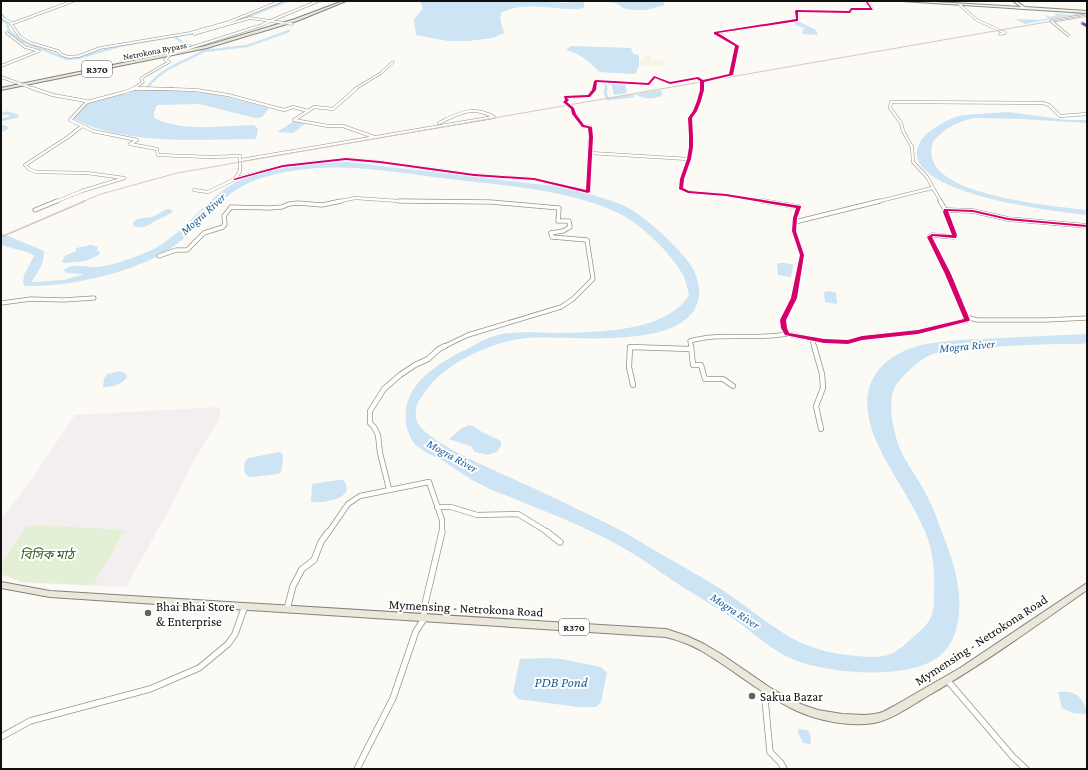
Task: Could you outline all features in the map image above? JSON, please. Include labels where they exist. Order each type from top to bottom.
[{"type":"main road","name":"Netrokona Bypass","points":[[1,89],[203,48],[296,20],[345,1]]},
{"type":"main road","points":[[903,1],[1087,12]]},
{"type":"main road","points":[[1014,1],[1024,9]]},
{"type":"main road","name":"Mymensing - Netrokona Road","points":[[1,585],[50,594],[666,633],[682,637],[696,644],[764,689],[800,708],[820,715],[840,719],[882,717],[948,681],[1087,586]]},
{"type":"street","points":[[11,24],[73,1]]},
{"type":"street","points":[[1,15],[11,24],[21,37],[31,43],[58,51],[62,55],[69,57],[106,47],[190,33],[229,22],[281,1]]},
{"type":"street","points":[[131,90],[143,82],[141,79],[143,77],[169,62],[164,60],[170,55],[262,25],[318,1]]},
{"type":"street","points":[[194,190],[208,192],[235,179],[283,166],[346,159],[380,162],[474,175],[534,179],[588,192],[591,173],[590,153],[592,139],[590,127],[583,126],[574,114],[573,109],[565,102],[567,99],[565,97],[589,96],[594,90],[596,81],[649,84],[654,77],[670,83],[698,78],[703,80],[731,75],[737,46],[715,33],[797,20],[796,11],[850,12],[851,9],[872,9],[866,1]]},
{"type":"street","points":[[956,1],[977,20],[1005,33],[1000,34]]},
{"type":"street","points":[[1068,35],[1051,21],[1087,15]]},
{"type":"street","points":[[194,34],[250,18],[292,24]]},
{"type":"street","points":[[1082,23],[1087,26]]},
{"type":"street","points":[[1,66],[39,51],[25,47],[6,33]]},
{"type":"street","points":[[13,39],[21,37]]},
{"type":"street","points":[[375,137],[342,126],[328,126],[294,120],[314,107],[333,110],[355,89],[381,73],[393,62]]},
{"type":"street","points":[[1,77],[53,95],[87,102]]},
{"type":"street","points":[[703,80],[703,86],[694,113],[690,118],[692,134],[688,163],[681,176],[681,189],[688,192],[726,195],[799,207],[794,222],[794,231],[802,255],[794,298],[783,320],[784,328],[787,334]]},
{"type":"street","points":[[235,179],[240,171],[240,156],[219,159],[158,155],[157,149],[130,144],[137,140],[82,126],[70,120],[87,102],[96,98],[138,88],[196,90],[228,95],[284,110],[293,107],[308,111]]},
{"type":"street","points":[[733,386],[722,379],[705,379],[701,365],[693,365],[690,341],[704,337],[762,337],[787,334],[834,342],[848,342],[862,338],[918,332],[964,322],[967,320],[948,274],[929,237],[932,235],[954,237],[955,235],[946,211],[927,177],[913,162],[912,147],[903,131],[901,124],[890,108],[891,102],[1043,103],[1049,105],[1060,116],[1087,114]]},
{"type":"street","points":[[241,160],[494,116],[472,109],[439,123]]},
{"type":"street","points":[[35,210],[82,191],[124,178],[87,173],[36,172],[29,169],[25,165],[43,151],[70,137],[82,126]]},
{"type":"street","points":[[590,153],[688,159]]},
{"type":"street","points":[[794,222],[932,188]]},
{"type":"street","points":[[159,256],[176,250],[187,250],[204,233],[223,227],[225,224],[224,216],[231,207],[269,208],[282,207],[289,204],[298,203],[322,205],[355,198],[374,198],[398,201],[491,202],[559,208],[558,221],[569,221],[570,227],[563,231],[551,233],[552,237],[587,240],[590,249],[591,270],[594,279],[573,299],[561,307],[463,337],[439,349],[428,359],[409,369],[384,389],[370,411],[370,423],[378,432],[380,457],[386,473],[389,489]]},
{"type":"street","points":[[946,211],[973,211],[1002,218],[1087,226]]},
{"type":"street","points":[[1,303],[31,299],[63,300],[94,298]]},
{"type":"street","points":[[966,317],[977,320],[1046,320],[1087,318]]},
{"type":"street","points":[[812,339],[822,374],[823,388],[816,406],[821,429]]},
{"type":"street","points":[[633,385],[629,367],[630,347],[690,349]]},
{"type":"street","points":[[287,610],[293,586],[302,569],[314,560],[321,542],[348,504],[360,496],[429,482],[442,520],[442,534],[424,608],[424,618],[416,631],[392,698],[358,769]]},
{"type":"street","points":[[438,507],[451,507],[477,515],[518,514],[548,532],[560,542]]},
{"type":"street","points":[[1,737],[30,721],[150,689],[199,668],[228,644],[235,634],[245,606]]},
{"type":"street","points":[[948,681],[1013,757],[1026,769]]},
{"type":"street","points":[[764,689],[770,752],[784,769]]},
{"type":"shaded area","points":[[644,55],[650,55],[650,60],[663,61],[664,66],[640,66],[640,60],[643,60]]},
{"type":"shaded area","points":[[220,407],[219,420],[192,464],[173,502],[126,587],[29,583],[1,576],[1,519],[30,482],[75,415]]},
{"type":"green space","name":"বিসিক মাঠ","points":[[37,525],[125,530],[93,585],[20,582],[1,573],[1,565],[26,527]]},
{"type":"water","points":[[420,1],[539,1],[567,3],[571,1],[599,1],[584,2],[584,7],[580,9],[519,7],[509,9],[501,13],[500,19],[504,33],[492,38],[468,41],[448,41],[416,35],[414,19],[423,9]]},
{"type":"water","points":[[599,1],[663,1],[665,5],[646,10],[631,10],[623,8],[616,3]]},
{"type":"water","points":[[1080,12],[1086,14],[1025,24],[1015,19],[1038,20],[1048,18],[1045,15],[1051,17],[1057,15],[1053,13],[1068,15]]},
{"type":"water","points":[[793,21],[798,21],[816,30],[818,35],[802,34],[803,29],[805,28],[795,25]]},
{"type":"water","points":[[571,46],[631,48],[633,54],[639,55],[639,65],[636,73],[634,74],[600,72],[582,57],[566,50]]},
{"type":"water","points":[[611,83],[625,83],[627,93],[614,95]]},
{"type":"water","points":[[154,89],[156,91],[171,90],[199,92],[269,108],[262,117],[255,118],[199,104],[157,105],[154,112],[154,118],[177,125],[190,127],[254,125],[258,129],[256,139],[186,140],[140,137],[117,134],[95,128],[73,119],[88,103],[100,98],[125,94],[136,90]]},
{"type":"water","points":[[661,90],[661,96],[654,98],[645,98],[635,94]]},
{"type":"water","points":[[1008,112],[1067,120],[1087,120],[1087,123],[974,118],[963,121],[944,131],[933,141],[931,153],[935,165],[946,176],[962,185],[982,192],[1005,198],[1051,206],[1087,210],[1087,215],[1046,210],[1015,204],[953,187],[930,174],[918,160],[920,142],[923,137],[946,121],[963,115]]},
{"type":"water","points":[[294,121],[306,123],[293,133],[277,132]]},
{"type":"water","name":"Mogra River","points":[[348,162],[562,187],[607,199],[632,210],[675,246],[690,264],[699,285],[698,301],[688,317],[671,328],[648,334],[622,338],[527,338],[514,340],[485,349],[470,355],[457,363],[433,381],[418,403],[416,408],[416,420],[427,433],[452,449],[482,465],[618,529],[724,591],[794,639],[825,651],[865,657],[879,657],[894,653],[925,627],[931,618],[934,604],[934,567],[929,542],[908,498],[880,449],[873,434],[869,419],[867,405],[868,392],[872,380],[880,369],[891,359],[906,350],[932,343],[957,340],[1087,334],[1087,343],[1081,344],[1005,346],[936,353],[930,355],[907,372],[895,387],[892,396],[891,413],[896,439],[905,459],[931,504],[956,574],[959,597],[958,621],[952,641],[947,649],[924,665],[891,672],[842,671],[810,665],[796,660],[777,651],[731,617],[612,541],[477,483],[414,443],[407,428],[406,410],[409,398],[415,387],[432,369],[481,341],[506,333],[590,332],[628,328],[664,317],[678,308],[689,295],[682,273],[668,254],[644,230],[618,213],[580,199],[518,187],[382,170],[358,168],[309,169],[284,172],[258,179],[247,184],[227,197],[192,231],[168,250],[150,260],[108,275],[64,284],[25,286],[23,283],[24,275],[34,256],[30,253],[1,245],[1,233],[44,251],[42,264],[32,281],[33,282],[64,280],[84,274],[66,273],[64,270],[67,268],[78,266],[106,266],[156,248],[176,233],[222,191],[249,177],[282,168]]},
{"type":"water","points":[[169,209],[172,210],[172,212],[147,226],[134,226],[133,223],[137,219],[148,218]]},
{"type":"water","points":[[91,245],[98,247],[97,251],[100,252],[99,255],[86,261],[64,263],[62,261],[66,255],[76,251],[76,248]]},
{"type":"water","points":[[777,264],[793,265],[791,277],[778,275]]},
{"type":"water","points":[[829,291],[836,293],[837,304],[825,302],[824,292]]},
{"type":"water","points":[[120,371],[126,374],[127,377],[125,380],[110,387],[103,387],[104,379],[107,374]]},
{"type":"water","points":[[469,425],[501,441],[501,445],[497,452],[487,455],[475,452],[471,446],[449,439],[462,428]]},
{"type":"water","points":[[279,452],[282,453],[283,460],[281,472],[278,474],[249,477],[245,473],[245,462],[249,458]]},
{"type":"water","points":[[343,480],[347,486],[343,495],[330,501],[311,502],[312,484]]},
{"type":"water","name":"PDB Pond","points":[[548,658],[601,667],[607,673],[601,702],[596,707],[578,707],[518,699],[513,692],[520,659]]},
{"type":"water","points":[[1058,692],[1069,692],[1077,695],[1085,705],[1087,710],[1086,714],[1073,713],[1062,708]]},
{"type":"water","points":[[798,729],[807,730],[810,734],[811,744],[803,743]]},
{"type":"waterway","points":[[232,23],[287,1]]},
{"type":"waterway","points":[[1,20],[7,23],[9,31],[22,41],[67,59],[78,58],[119,46],[198,32]]},
{"type":"waterway","points":[[204,51],[247,46],[289,31]]},
{"type":"waterway","points":[[175,37],[183,43],[204,51]]},
{"type":"waterway","points":[[148,87],[153,80],[166,70],[204,51]]},
{"type":"waterway","points":[[606,88],[605,93],[608,99],[633,96]]},
{"type":"waterway","points":[[1,114],[7,113],[17,116],[1,120]]},
{"type":"waterway","points":[[1,126],[7,128],[1,131]]},
{"type":"railway","points":[[82,202],[101,194],[177,173],[1087,15]]},
{"type":"railway","points":[[1,237],[85,201]]},
{"type":"marked path","points":[[1082,23],[1087,26]]},
{"type":"cycle path","points":[[866,1],[872,9],[851,9],[850,12],[796,11],[797,20],[715,33],[737,46],[731,75],[702,81],[702,90],[699,101],[690,118],[691,147],[689,159],[682,179],[681,189],[688,192],[726,195],[799,207],[795,218],[794,231],[802,255],[794,298],[783,320],[784,328],[787,334],[824,341],[848,342],[862,338],[918,332],[967,320],[948,274],[929,237],[932,235],[954,237],[955,235],[945,212],[946,210],[973,211],[1008,219],[1087,226]]},
{"type":"cycle path","points":[[235,179],[283,166],[346,159],[380,162],[474,175],[534,179],[588,192],[590,177],[590,127],[583,126],[574,114],[573,109],[565,102],[567,100],[565,97],[589,96],[594,90],[596,81],[649,84],[654,77],[670,83],[698,78],[703,81]]},
{"type":"place","name":"Bhai Bhai Store & Enterprise","points":[[148,613]]},
{"type":"place","name":"Sakua Bazar","points":[[752,696]]}]
